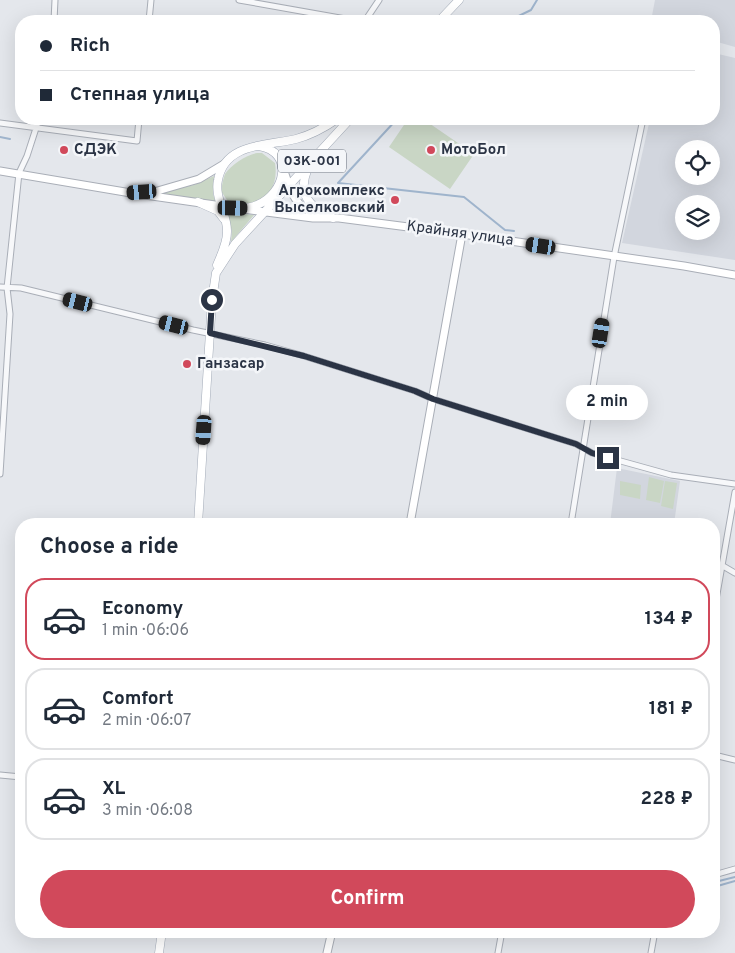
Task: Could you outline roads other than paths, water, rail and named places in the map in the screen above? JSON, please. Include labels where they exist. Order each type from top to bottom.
[{"type":"main road","points":[[445,15],[459,0]]},
{"type":"main road","name":"03К-001","points":[[198,518],[214,270],[225,244],[227,233],[218,193],[218,180],[228,161],[241,151],[257,145],[295,139],[329,125]]},
{"type":"main road","name":"03К-001","points":[[214,281],[220,266],[229,252],[344,125]]},
{"type":"main road","name":"03К-001","points":[[257,145],[273,150],[281,160]]},
{"type":"main road","points":[[273,202],[283,174],[281,160]]},
{"type":"main road","name":"03К-001","points":[[312,160],[306,172],[304,182],[305,196],[314,209],[333,218]]},
{"type":"main road","points":[[222,206],[233,208],[256,206],[267,200],[277,188]]},
{"type":"main road","points":[[198,202],[218,211],[226,222]]},
{"type":"main road","points":[[159,953],[161,938]]},
{"type":"street","points":[[54,15],[55,0]]},
{"type":"street","points":[[149,15],[151,0]]},
{"type":"street","points":[[239,0],[323,15]]},
{"type":"street","points":[[369,15],[379,0]]},
{"type":"street","points":[[0,123],[15,124]]},
{"type":"street","points":[[20,125],[137,142],[138,125]]},
{"type":"street","points":[[0,474],[10,314],[6,288],[19,173],[27,156],[36,125]]},
{"type":"street","points":[[572,518],[614,257],[642,125]]},
{"type":"street","name":"03К-001","points":[[281,160],[289,185],[301,207],[316,215],[333,218]]},
{"type":"street","name":"03К-001","points":[[131,193],[154,192],[194,181],[207,176],[228,161]]},
{"type":"street","points":[[0,171],[222,206]]},
{"type":"street","points":[[233,208],[263,213],[333,218]]},
{"type":"street","name":"Крайняя улица","points":[[333,218],[462,234],[735,275]]},
{"type":"street","points":[[411,518],[462,234]]},
{"type":"street","points":[[0,287],[21,288],[304,356],[576,444],[592,453],[671,475],[735,484]]},
{"type":"street","points":[[720,581],[735,492]]},
{"type":"street","points":[[723,566],[735,573]]},
{"type":"street","points":[[720,756],[735,760]]},
{"type":"street","points":[[0,776],[15,777]]},
{"type":"street","points":[[720,874],[735,870]]},
{"type":"street","points":[[328,953],[331,938]]},
{"type":"street","points":[[498,953],[501,938]]},
{"type":"street","points":[[651,953],[654,938]]},
{"type":"waterway","points":[[521,15],[531,10],[537,0]]},
{"type":"waterway","points":[[391,125],[338,183],[464,197],[505,230],[514,231]]},
{"type":"waterway","points":[[0,137],[10,139]]},
{"type":"waterway","points":[[720,881],[735,877]]},
{"type":"waterway","points":[[720,885],[735,881]]},
{"type":"place","name":"СДЭК","points":[[64,150]]},
{"type":"place","name":"МотоБол","points":[[431,150]]},
{"type":"place","name":"Агрокомплекс Выселковский","points":[[395,200]]},
{"type":"place","name":"Ганзасар","points":[[187,364]]}]
